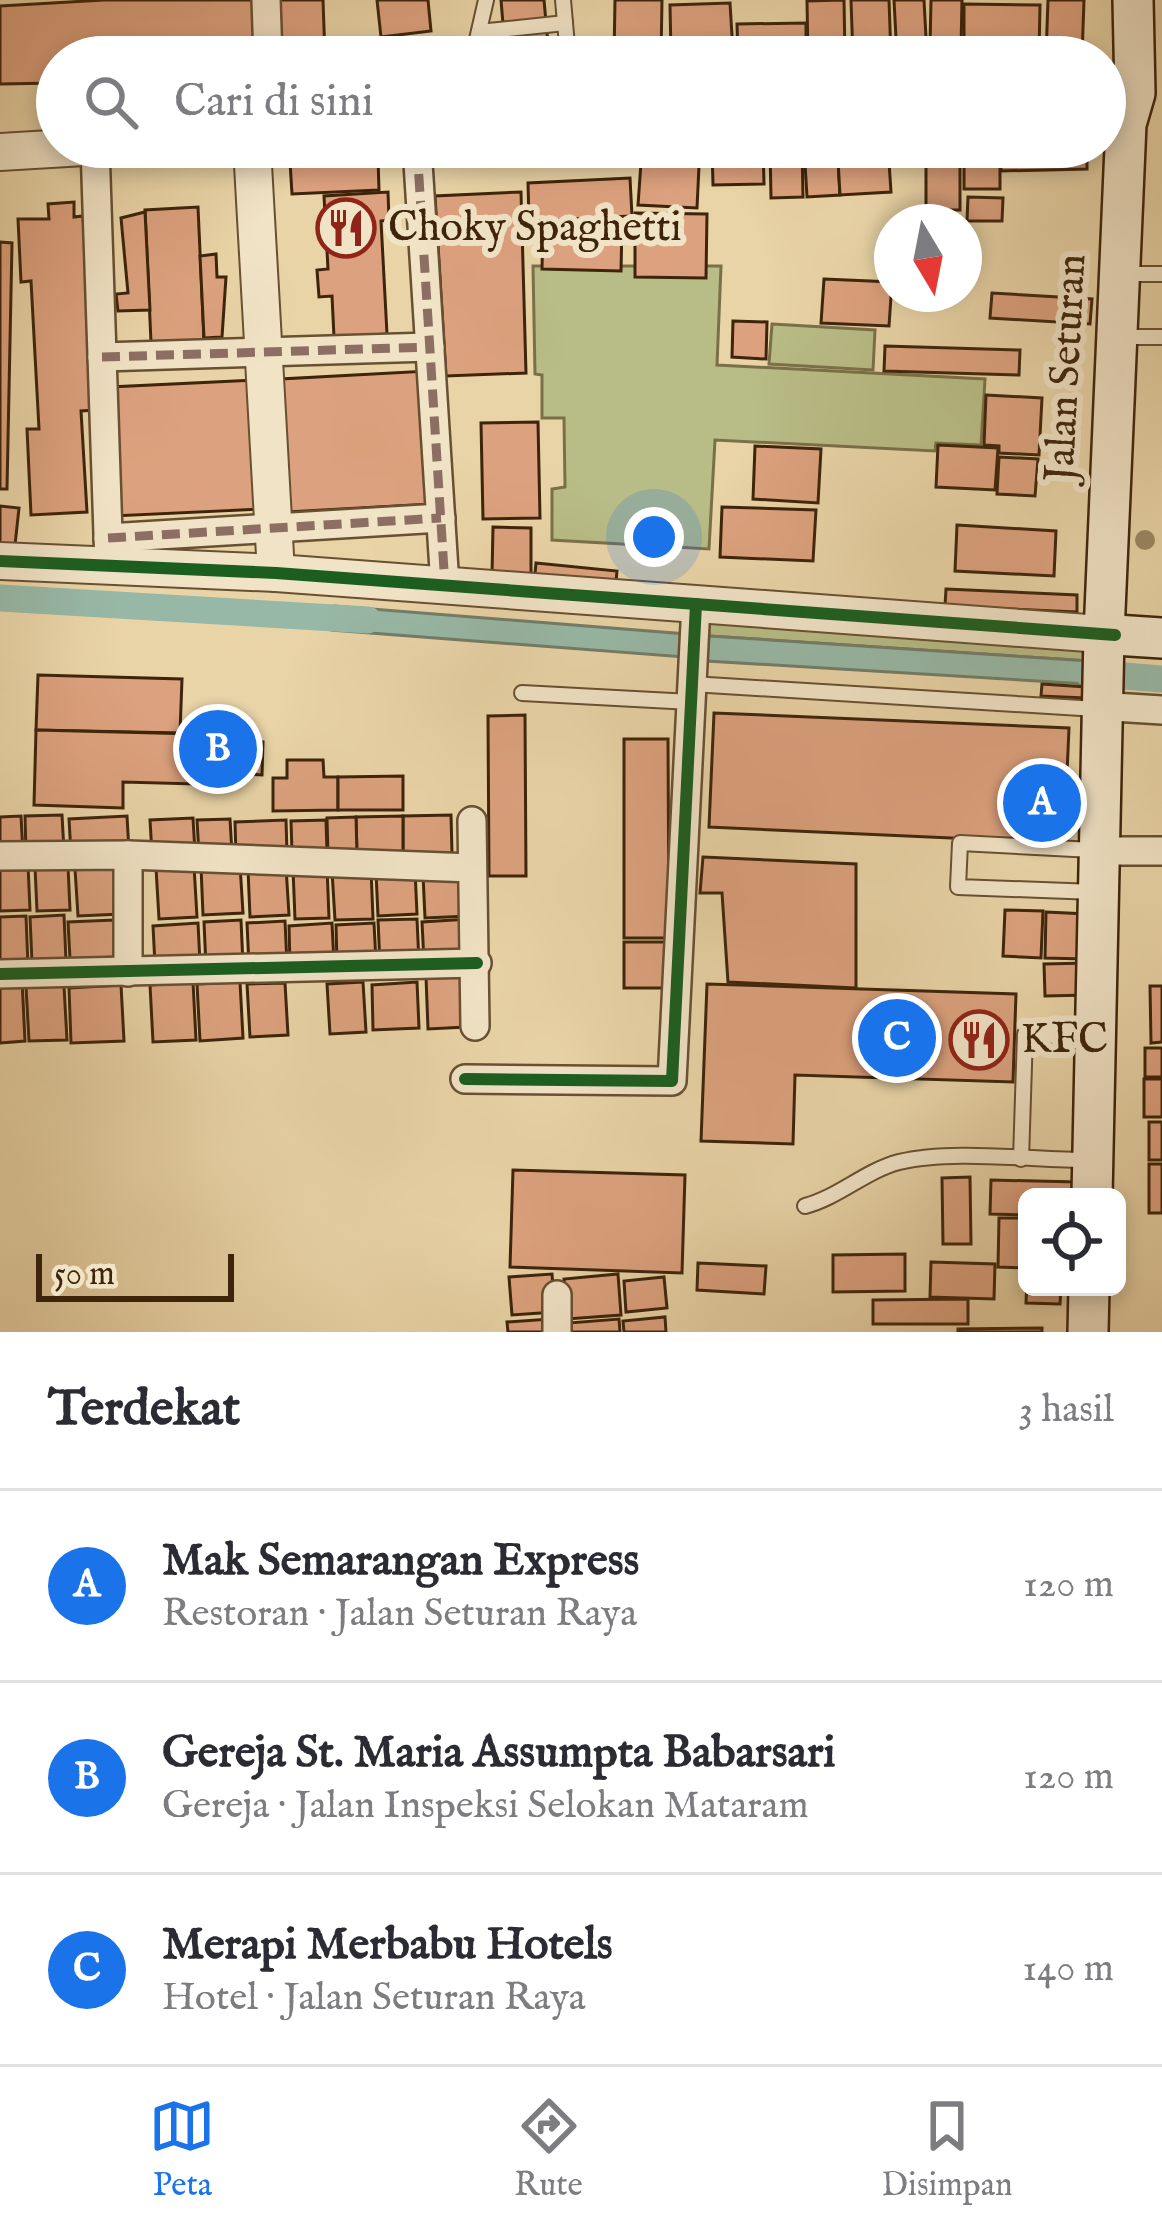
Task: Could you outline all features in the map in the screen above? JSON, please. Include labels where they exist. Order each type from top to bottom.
[{"type":"main road","name":"Jalan Seturan","points":[[1126,49],[1135,93],[1126,124]]},
{"type":"main road","name":"Jalan Seturan","points":[[1093,1179],[1124,168]]},
{"type":"main road","points":[[1108,638],[1162,638]]},
{"type":"main road","points":[[1088,1332],[1089,1296]]},
{"type":"street","points":[[266,0],[267,36]]},
{"type":"street","points":[[0,152],[36,150]]},
{"type":"street","points":[[95,168],[109,551]]},
{"type":"street","points":[[256,168],[276,573]]},
{"type":"street","points":[[418,168],[445,586]]},
{"type":"street","points":[[101,357],[269,356],[430,347]]},
{"type":"street","points":[[0,561],[275,528],[441,518]]},
{"type":"street","points":[[109,551],[695,618],[1108,638]]},
{"type":"street","points":[[465,1079],[672,1081],[695,618]]},
{"type":"street","points":[[1108,703],[1162,710]]},
{"type":"street","points":[[472,821],[476,1026]]},
{"type":"street","points":[[1103,863],[1162,851]]},
{"type":"street","points":[[0,856],[128,855],[472,868]]},
{"type":"street","points":[[128,855],[128,972]]},
{"type":"street","points":[[0,974],[477,963]]},
{"type":"street","points":[[557,1295],[557,1332]]},
{"type":"lane","points":[[478,36],[486,0]]},
{"type":"lane","points":[[563,0],[566,36]]},
{"type":"lane","points":[[479,32],[565,23]]},
{"type":"lane","points":[[1120,274],[1162,274]]},
{"type":"lane","points":[[1118,337],[1162,337]]},
{"type":"lane","points":[[521,693],[692,682],[1108,703]]},
{"type":"lane","points":[[960,843],[1103,863],[958,886],[960,843]]},
{"type":"lane","points":[[1021,1160],[1025,1034],[1097,1039]]},
{"type":"lane","points":[[805,1206],[828,1200],[897,1163],[1021,1160],[1093,1179]]},
{"type":"green space","points":[[533,266],[721,266],[717,365],[985,379],[981,445],[936,443],[935,451],[715,440],[709,549],[552,540],[552,489],[565,487],[564,418],[542,418],[542,375],[535,374]]},
{"type":"green space","points":[[772,324],[875,330],[873,370],[769,364]]},
{"type":"green space","points":[[709,622],[1090,646],[1089,661],[709,636]]},
{"type":"shaded area","points":[[334,606],[686,634],[684,657],[332,630]]},
{"type":"shaded area","points":[[709,636],[1089,661],[1087,684],[707,661]]},
{"type":"building","points":[[254,0],[255,36],[36,36],[36,83],[0,84],[0,6]]},
{"type":"building","points":[[279,0],[323,0],[324,36],[280,36]]},
{"type":"building","points":[[377,0],[428,0],[431,31],[381,36]]},
{"type":"building","points":[[501,0],[544,0],[547,36],[504,36]]},
{"type":"building","points":[[615,0],[662,0],[661,36],[614,36]]},
{"type":"building","points":[[844,0],[845,36],[808,36],[807,1]]},
{"type":"building","points":[[851,0],[889,0],[890,36],[852,36]]},
{"type":"building","points":[[894,0],[924,0],[926,36],[896,36]]},
{"type":"building","points":[[931,0],[962,0],[961,36],[930,36]]},
{"type":"building","points":[[1048,0],[1084,0],[1083,36],[1047,36]]},
{"type":"building","points":[[730,3],[732,36],[671,36],[670,5]]},
{"type":"building","points":[[964,4],[1040,5],[1039,36],[964,36]]},
{"type":"building","points":[[806,23],[806,36],[737,36],[737,24]]},
{"type":"building","points":[[290,168],[378,168],[379,190],[292,194]]},
{"type":"building","points":[[641,168],[699,168],[697,208],[638,205]]},
{"type":"building","points":[[713,168],[764,168],[764,184],[713,185]]},
{"type":"building","points":[[770,168],[802,168],[803,197],[771,198]]},
{"type":"building","points":[[805,168],[838,168],[840,195],[807,197]]},
{"type":"building","points":[[838,168],[889,168],[891,192],[840,195]]},
{"type":"building","points":[[926,168],[960,168],[960,204],[926,204]]},
{"type":"building","points":[[964,168],[1000,168],[1000,189],[964,189]]},
{"type":"building","points":[[1001,168],[1087,168],[1087,169]]},
{"type":"building","points":[[630,178],[632,216],[529,221],[528,183]]},
{"type":"building","points":[[388,192],[389,220],[381,221],[387,334],[334,337],[332,296],[319,297],[317,270],[328,269],[324,196]]},
{"type":"building","points":[[521,192],[526,373],[446,376],[435,196]]},
{"type":"building","points":[[968,197],[1003,198],[1002,221],[982,221],[982,204],[968,204]]},
{"type":"building","points":[[74,202],[74,217],[83,216],[95,410],[81,411],[87,512],[31,515],[27,429],[39,429],[31,281],[21,282],[18,219],[49,219],[48,204]]},
{"type":"building","points":[[198,207],[204,340],[151,342],[145,210]]},
{"type":"building","points":[[145,212],[150,310],[118,311],[116,294],[128,293],[121,218]]},
{"type":"building","points":[[635,213],[707,214],[706,278],[635,277]]},
{"type":"building","points":[[543,222],[622,225],[621,271],[542,269]]},
{"type":"building","points":[[0,242],[12,243],[7,489],[0,489]]},
{"type":"building","points":[[216,254],[217,277],[226,277],[222,337],[204,338],[200,256]]},
{"type":"building","points":[[824,279],[874,281],[874,312],[890,312],[889,326],[821,323]]},
{"type":"building","points":[[992,293],[1092,299],[1090,324],[990,318]]},
{"type":"building","points":[[733,321],[767,322],[766,359],[732,357]]},
{"type":"building","points":[[885,346],[1020,350],[1019,375],[884,371]]},
{"type":"building","points":[[428,371],[432,504],[287,512],[281,379]]},
{"type":"building","points":[[256,380],[264,509],[113,516],[110,387]]},
{"type":"building","points":[[986,395],[1042,398],[1039,455],[999,453],[999,446],[984,445]]},
{"type":"building","points":[[538,422],[540,518],[483,519],[481,423]]},
{"type":"building","points":[[938,445],[998,448],[995,490],[936,487]]},
{"type":"building","points":[[755,446],[821,449],[818,503],[753,499]]},
{"type":"building","points":[[999,457],[1038,459],[1035,496],[997,494]]},
{"type":"building","points":[[0,506],[19,508],[15,545],[0,544]]},
{"type":"building","points":[[722,507],[816,510],[813,561],[720,557]]},
{"type":"building","points":[[957,525],[1056,531],[1054,576],[955,571]]},
{"type":"building","points":[[493,527],[531,528],[531,575],[492,575]]},
{"type":"building","points":[[536,563],[617,571],[615,592],[534,584]]},
{"type":"building","points":[[946,589],[1077,595],[1077,612],[945,606]]},
{"type":"building","points":[[38,675],[182,679],[180,733],[36,730]]},
{"type":"building","points":[[1042,684],[1086,687],[1085,698],[1041,696]]},
{"type":"building","points":[[714,713],[1069,728],[1064,843],[709,827]]},
{"type":"building","points":[[525,715],[526,876],[489,876],[488,716]]},
{"type":"building","points":[[36,730],[197,734],[196,784],[123,782],[123,808],[34,805]]},
{"type":"building","points":[[624,739],[668,739],[669,938],[624,938]]},
{"type":"building","points":[[202,740],[263,742],[262,775],[200,772]]},
{"type":"building","points":[[287,760],[323,760],[324,777],[338,777],[338,810],[273,811],[273,778],[287,778]]},
{"type":"building","points":[[403,776],[403,810],[338,810],[338,777]]},
{"type":"building","points":[[62,815],[64,851],[26,853],[25,816]]},
{"type":"building","points":[[451,815],[452,853],[403,854],[403,816]]},
{"type":"building","points":[[21,816],[23,853],[0,853],[0,817]]},
{"type":"building","points":[[127,816],[129,851],[71,854],[69,819]]},
{"type":"building","points":[[403,816],[403,854],[357,855],[356,817]]},
{"type":"building","points":[[356,817],[357,855],[328,856],[327,818]]},
{"type":"building","points":[[193,818],[195,852],[152,854],[150,820]]},
{"type":"building","points":[[230,819],[232,853],[199,855],[197,820]]},
{"type":"building","points":[[286,820],[287,853],[236,855],[235,822]]},
{"type":"building","points":[[326,820],[327,852],[292,853],[291,821]]},
{"type":"building","points":[[703,857],[856,864],[856,988],[728,982],[722,893],[700,893]]},
{"type":"building","points":[[28,865],[30,910],[0,911],[0,866]]},
{"type":"building","points":[[240,865],[243,913],[203,915],[201,867]]},
{"type":"building","points":[[68,866],[70,910],[37,911],[35,867]]},
{"type":"building","points":[[194,866],[197,917],[159,919],[156,868]]},
{"type":"building","points":[[118,867],[121,914],[78,916],[75,869]]},
{"type":"building","points":[[286,867],[289,915],[250,917],[248,869]]},
{"type":"building","points":[[327,867],[329,918],[295,919],[293,869]]},
{"type":"building","points":[[371,869],[373,919],[335,920],[332,871]]},
{"type":"building","points":[[415,870],[417,914],[378,916],[376,872]]},
{"type":"building","points":[[467,873],[469,916],[425,918],[423,875]]},
{"type":"building","points":[[1005,910],[1043,911],[1041,958],[1003,956]]},
{"type":"building","points":[[1046,912],[1087,914],[1085,959],[1045,958]]},
{"type":"building","points":[[64,915],[66,961],[32,963],[30,917]]},
{"type":"building","points":[[26,916],[28,966],[0,967],[0,917]]},
{"type":"building","points":[[417,919],[419,963],[380,965],[378,920]]},
{"type":"building","points":[[469,919],[471,959],[424,962],[422,922]]},
{"type":"building","points":[[114,920],[116,957],[70,959],[68,922]]},
{"type":"building","points":[[241,920],[243,965],[206,967],[204,922]]},
{"type":"building","points":[[285,921],[287,964],[249,966],[247,923]]},
{"type":"building","points":[[198,923],[200,963],[155,965],[153,926]]},
{"type":"building","points":[[332,923],[334,963],[290,965],[289,926]]},
{"type":"building","points":[[374,923],[376,962],[337,964],[336,925]]},
{"type":"building","points":[[624,942],[670,942],[670,988],[624,988]]},
{"type":"building","points":[[1088,963],[1089,995],[1045,996],[1044,964]]},
{"type":"building","points":[[463,976],[466,1027],[428,1029],[426,977]]},
{"type":"building","points":[[22,979],[25,1041],[0,1043],[0,980]]},
{"type":"building","points":[[193,982],[196,1040],[153,1042],[150,985]]},
{"type":"building","points":[[240,982],[243,1038],[200,1041],[197,984]]},
{"type":"building","points":[[363,982],[366,1032],[330,1034],[327,984]]},
{"type":"building","points":[[417,982],[419,1028],[373,1030],[372,985]]},
{"type":"building","points":[[285,983],[288,1035],[250,1037],[247,984]]},
{"type":"building","points":[[707,984],[1016,994],[1013,1082],[795,1075],[793,1144],[701,1141]]},
{"type":"building","points":[[121,985],[124,1041],[71,1043],[69,988]]},
{"type":"building","points":[[64,986],[67,1040],[29,1041],[26,987]]},
{"type":"building","points":[[1150,986],[1162,986],[1162,1042],[1151,1043]]},
{"type":"building","points":[[1145,1048],[1162,1048],[1162,1077],[1145,1077]]},
{"type":"building","points":[[1144,1079],[1162,1079],[1162,1117],[1144,1117]]},
{"type":"building","points":[[1149,1122],[1162,1122],[1162,1160],[1149,1160]]},
{"type":"building","points":[[1149,1164],[1162,1164],[1162,1213],[1149,1213]]},
{"type":"building","points":[[513,1170],[685,1175],[682,1273],[510,1267]]},
{"type":"building","points":[[970,1177],[971,1244],[943,1244],[942,1178]]},
{"type":"building","points":[[991,1180],[1077,1182],[1077,1188],[1018,1188],[1018,1215],[990,1214]]},
{"type":"building","points":[[999,1218],[1018,1218],[1018,1268],[998,1267]]},
{"type":"building","points":[[905,1254],[905,1291],[833,1292],[833,1255]]},
{"type":"building","points":[[931,1262],[995,1264],[994,1299],[930,1297]]},
{"type":"building","points":[[698,1263],[766,1266],[764,1294],[697,1290]]},
{"type":"building","points":[[552,1274],[555,1312],[512,1315],[509,1277]]},
{"type":"building","points":[[618,1274],[621,1315],[567,1319],[564,1279]]},
{"type":"building","points":[[664,1277],[667,1308],[626,1312],[624,1281]]},
{"type":"building","points":[[1026,1296],[1060,1296],[1060,1304],[1026,1303]]},
{"type":"building","points":[[968,1299],[968,1324],[873,1324],[873,1300]]},
{"type":"building","points":[[665,1317],[666,1332],[624,1332],[623,1321]]},
{"type":"building","points":[[550,1319],[551,1332],[508,1332],[507,1322]]},
{"type":"building","points":[[619,1319],[620,1332],[569,1332],[568,1323]]},
{"type":"building","points":[[1042,1328],[1042,1332],[958,1332],[958,1329]]},
{"type":"waterway","points":[[0,598],[368,620]]},
{"type":"waterway","points":[[1088,673],[1162,679]]},
{"type":"marked path","points":[[418,168],[445,586]]},
{"type":"marked path","points":[[102,357],[430,347]]},
{"type":"marked path","points":[[108,538],[441,518]]},
{"type":"cycle path","points":[[0,561],[276,573],[1115,635]]},
{"type":"cycle path","points":[[465,1079],[672,1081],[696,604]]},
{"type":"cycle path","points":[[0,974],[477,963]]},
{"type":"place","name":"Choky Spaghetti","points":[[346,228]]},
{"type":"place","name":"Gereja St. Maria Assumpta Babarsari","points":[[218,749]]},
{"type":"place","name":"Mak Semarangan Express","points":[[1042,803]]},
{"type":"place","name":"Merapi Merbabu Hotels","points":[[897,1038]]},
{"type":"place","name":"KFC","points":[[979,1040]]}]
